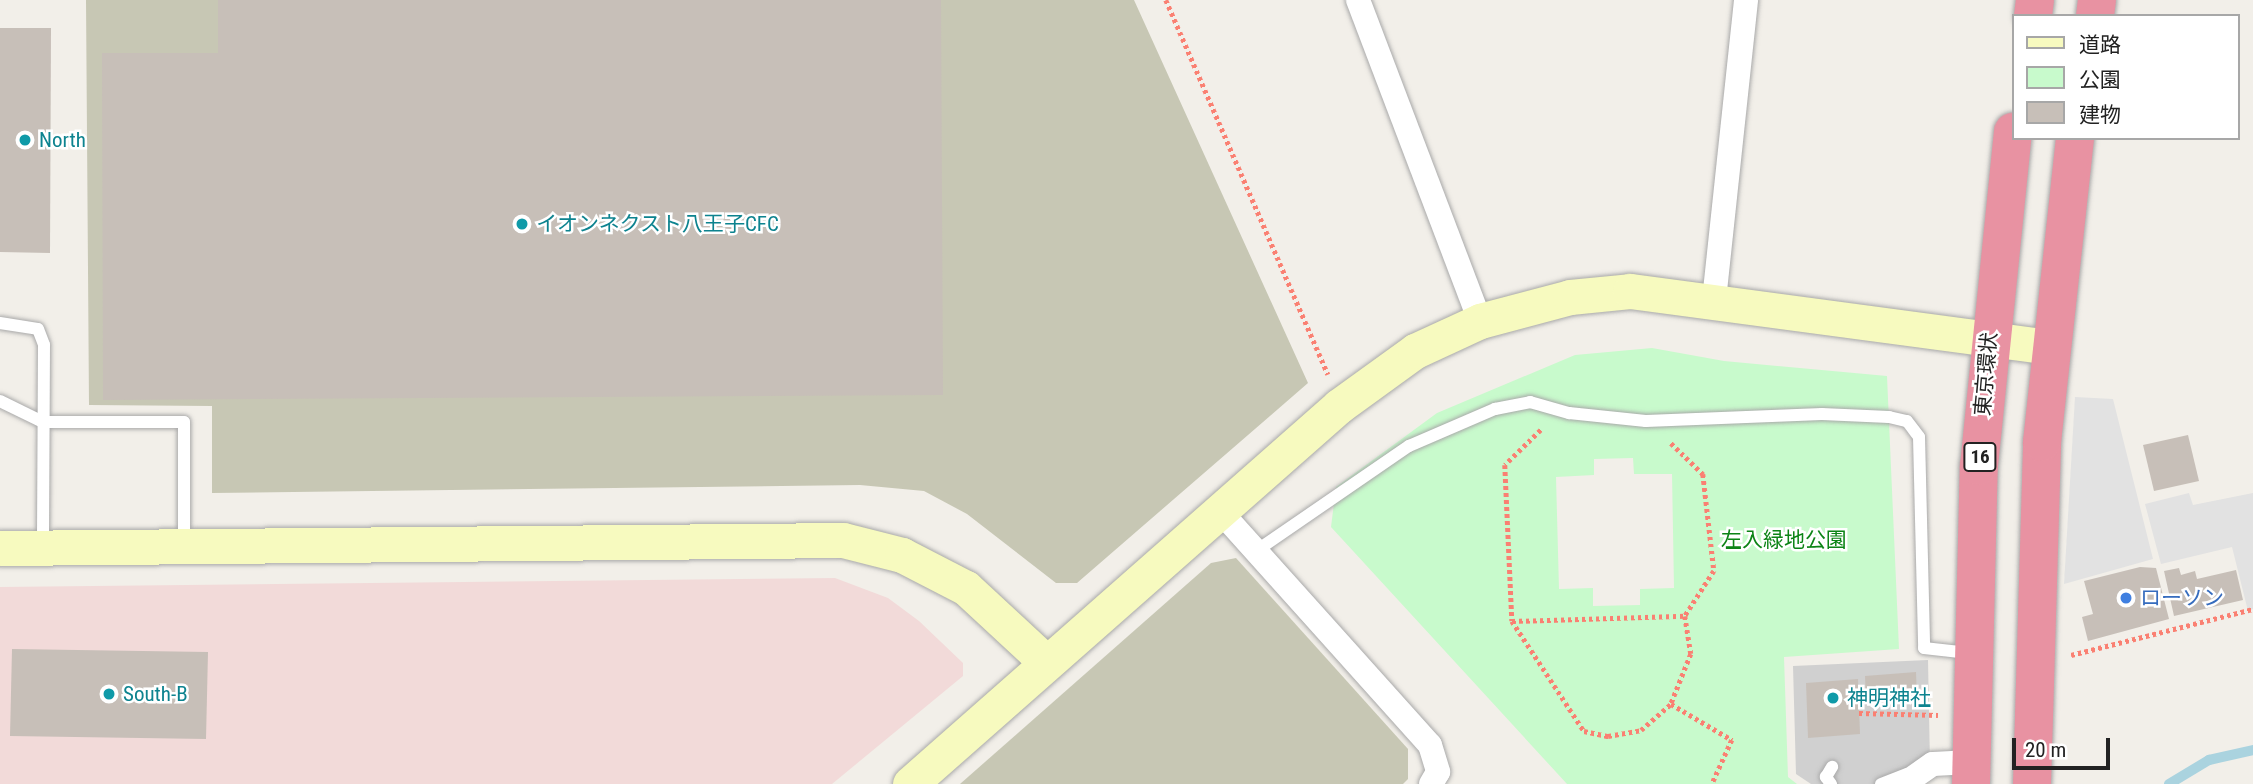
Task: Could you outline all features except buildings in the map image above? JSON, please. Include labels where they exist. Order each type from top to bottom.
[{"type":"highway","name":"東京環状","points":[[1971,773],[1973,654],[1989,339],[2012,140]]},
{"type":"highway","points":[[2032,784],[2049,347],[2075,140]]},
{"type":"street","points":[[1358,0],[1480,321]]},
{"type":"street","points":[[1714,300],[1746,0]]},
{"type":"street","points":[[910,784],[1220,511],[1382,373],[1480,321],[1570,297],[1630,291],[1714,300],[2049,347]]},
{"type":"street","points":[[1220,511],[1430,745],[1438,772],[1431,784]]},
{"type":"street","points":[[0,548],[843,540],[902,555],[966,588],[1047,663]]},
{"type":"street","points":[[1904,784],[1933,764],[1971,773]]},
{"type":"lane","points":[[0,323],[38,329],[44,345],[43,548]]},
{"type":"lane","points":[[0,401],[44,422],[184,422],[184,547]]},
{"type":"lane","points":[[1256,551],[1409,446],[1455,425],[1530,402],[1569,414],[1646,421],[1822,414],[1907,421],[1919,437],[1924,648],[1973,654]]},
{"type":"lane","points":[[1881,784],[1933,764]]},
{"type":"lane","points":[[1831,784],[1826,777],[1832,767]]},
{"type":"path","points":[[1166,0],[1331,381]]},
{"type":"path","points":[[1569,414],[1532,435],[1505,465],[1512,621],[1584,732],[1608,736],[1641,730],[1671,704],[1691,654],[1685,616],[1714,571],[1708,494],[1696,464],[1646,421]]},
{"type":"path","points":[[2035,662],[2253,609]]},
{"type":"path","points":[[1512,621],[1685,616]]},
{"type":"path","points":[[1671,704],[1732,740],[1712,784]]},
{"type":"path","points":[[1859,713],[1939,715]]},
{"type":"shaded area","points":[[86,0],[1134,0],[1308,383],[1077,583],[1056,583],[967,514],[924,491],[860,485],[212,493],[212,406],[89,405]]},
{"type":"shaded area","points":[[2075,397],[2113,399],[2153,559],[2064,584]]},
{"type":"shaded area","points":[[2189,493],[2193,505],[2253,493],[2253,609],[2248,611],[2232,547],[2161,564],[2145,504]]},
{"type":"shaded area","points":[[1236,558],[1408,749],[1408,779],[1403,784],[960,784],[1211,563]]},
{"type":"shaded area","points":[[835,578],[888,598],[919,621],[963,663],[963,676],[832,784],[0,784],[0,587]]},
{"type":"shaded area","points":[[1928,660],[1930,766],[1894,784],[1811,784],[1796,774],[1793,666]]},
{"type":"green space","name":"左入緑地公園","points":[[1652,348],[1724,361],[1887,376],[1899,649],[1784,657],[1788,777],[1797,784],[1567,784],[1331,527],[1336,487],[1437,413],[1575,355]],"holes":[[[1633,458],[1634,474],[1672,474],[1674,588],[1640,589],[1640,605],[1593,606],[1593,588],[1559,589],[1556,477],[1594,475],[1594,459]]]},
{"type":"waterway","points":[[2169,784],[2209,760],[2253,750]]},
{"type":"place","name":"North","points":[[25,140]]},
{"type":"place","name":"イオンネクスト八王子CFC","points":[[522,224]]},
{"type":"place","name":"ローソン","points":[[2126,598]]},
{"type":"place","name":"South-B","points":[[109,694]]},
{"type":"place","name":"神明神社","points":[[1833,698]]}]
